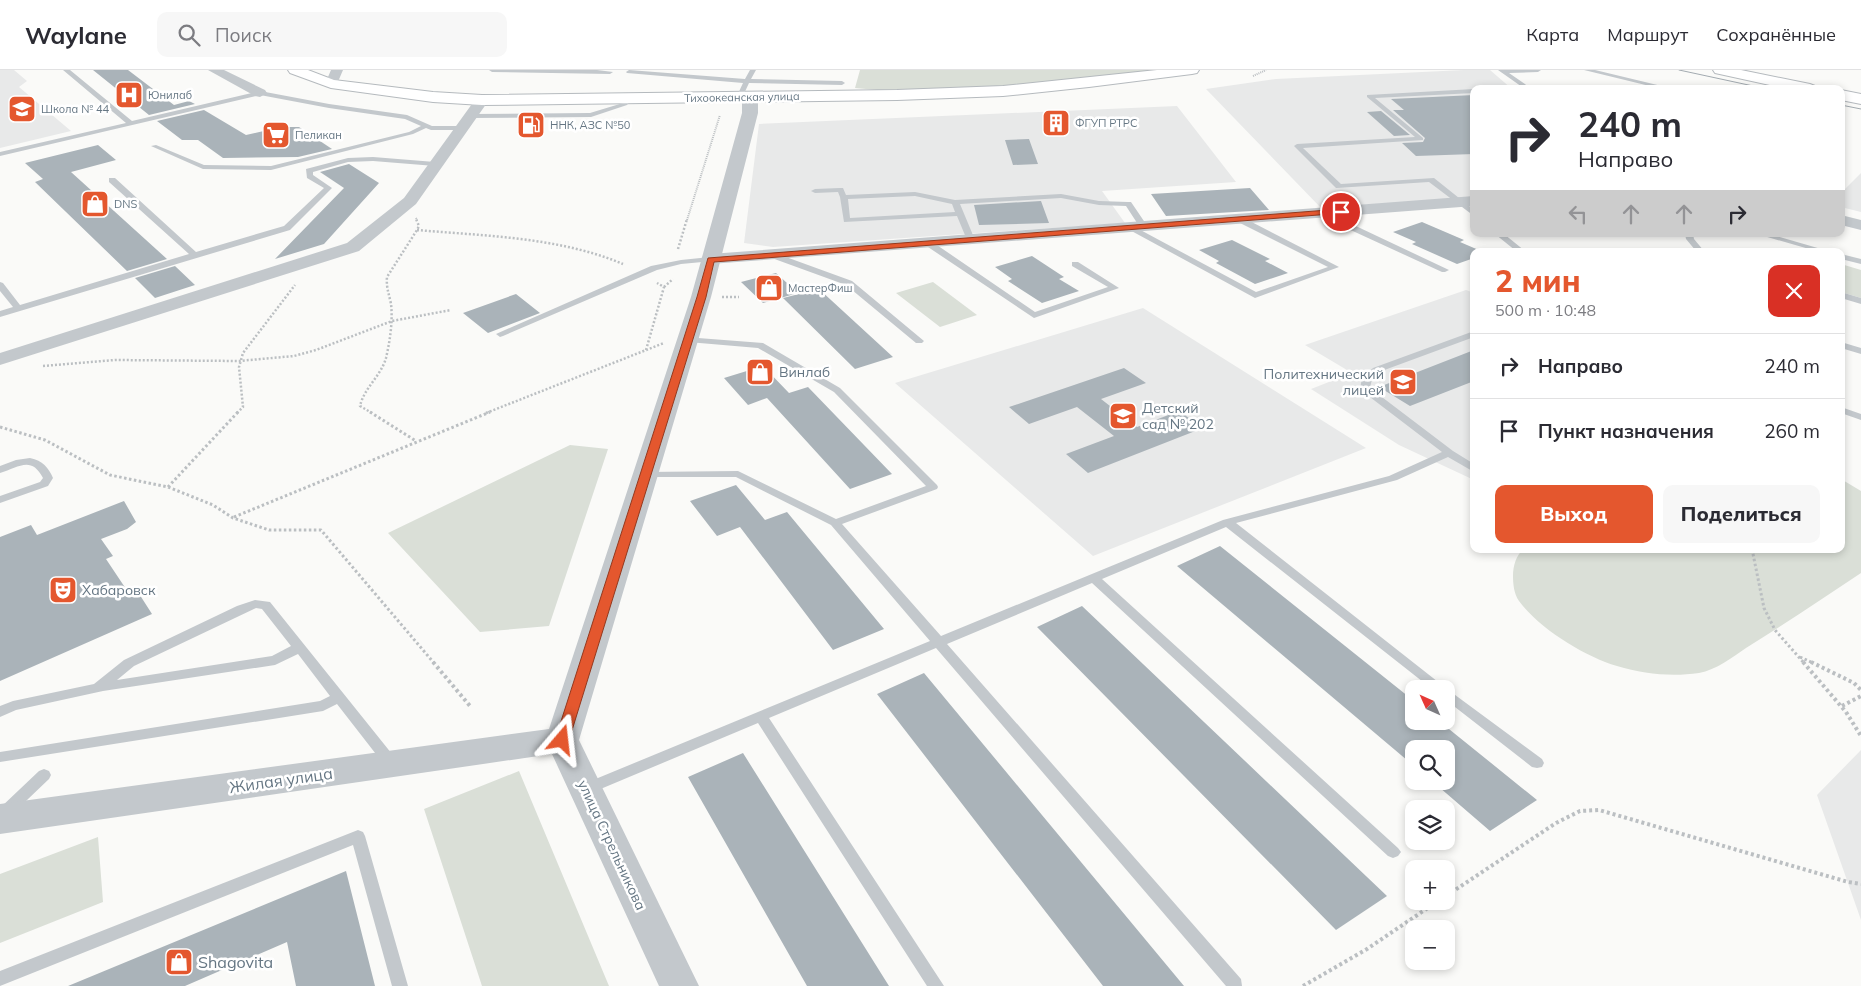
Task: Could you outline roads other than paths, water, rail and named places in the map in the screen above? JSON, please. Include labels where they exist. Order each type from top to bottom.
[{"type":"main road","name":"Тихоокеанская улица","points":[[295,70],[433,97],[482,100],[629,99],[746,92],[897,95],[1003,91],[1089,83],[1192,70]]},
{"type":"main road","points":[[1720,70],[1791,85]]},
{"type":"main road","points":[[1845,96],[1861,99]]},
{"type":"street","points":[[214,70],[260,93]]},
{"type":"street","points":[[562,740],[645,475],[679,340],[710,260],[750,113],[746,92]]},
{"type":"street","points":[[0,359],[353,247],[410,201],[482,100]]},
{"type":"street","points":[[710,260],[1321,213],[1470,209]]},
{"type":"street","points":[[1845,221],[1861,225]]},
{"type":"street","name":"Жилая улица","points":[[0,818],[562,740]]},
{"type":"street","name":"улица Стрельникова","points":[[562,740],[679,986]]},
{"type":"lane","points":[[66,70],[130,123]]},
{"type":"lane","points":[[492,70],[610,72]]},
{"type":"lane","points":[[746,92],[754,70]]},
{"type":"lane","points":[[1502,71],[1538,70]]},
{"type":"lane","points":[[1587,70],[1653,85]]},
{"type":"lane","points":[[1502,71],[1523,85]]},
{"type":"lane","points":[[629,72],[746,92],[842,83]]},
{"type":"lane","points":[[1470,91],[1370,96],[1421,139],[1297,146],[1339,186],[1431,180],[1470,209]]},
{"type":"lane","points":[[0,154],[260,93],[329,106],[407,117],[431,128],[465,122],[591,115],[624,104],[629,99]]},
{"type":"lane","points":[[154,146],[203,167],[271,168],[411,133],[426,126]]},
{"type":"lane","points":[[0,314],[287,228],[328,188],[310,176],[309,171],[348,160],[372,159],[436,164]]},
{"type":"lane","points":[[112,180],[195,255]]},
{"type":"lane","points":[[815,191],[840,190],[844,197],[848,220],[960,214]]},
{"type":"lane","points":[[844,197],[915,194],[955,202],[1061,196],[1099,203],[1128,204],[1137,227],[1255,295],[1335,267],[1239,219]]},
{"type":"lane","points":[[955,202],[971,240]]},
{"type":"lane","points":[[1321,213],[1444,270]]},
{"type":"lane","points":[[1502,237],[1517,248]]},
{"type":"lane","points":[[1690,237],[1698,248]]},
{"type":"lane","points":[[1772,237],[1813,248]]},
{"type":"lane","points":[[928,243],[1034,315],[1115,288],[1074,264]]},
{"type":"lane","points":[[772,255],[849,283],[919,341]]},
{"type":"lane","points":[[1845,257],[1861,262]]},
{"type":"lane","points":[[500,334],[642,274],[673,263],[710,260]]},
{"type":"lane","points":[[0,286],[18,308]]},
{"type":"lane","points":[[1845,296],[1861,301]]},
{"type":"lane","points":[[1470,335],[1376,370],[1367,378],[1365,389],[1449,453],[1470,466]]},
{"type":"lane","points":[[679,340],[760,345],[837,390],[933,487],[835,522]]},
{"type":"lane","points":[[1845,346],[1861,351]]},
{"type":"lane","points":[[1845,411],[1861,417]]},
{"type":"lane","points":[[586,789],[1227,522],[1393,478],[1449,453]]},
{"type":"lane","points":[[0,470],[30,461],[39,465],[48,478],[44,484],[0,500]]},
{"type":"lane","points":[[645,475],[738,474],[835,522],[938,643],[1236,984]]},
{"type":"lane","points":[[1227,522],[1429,680]]},
{"type":"lane","points":[[1094,578],[1393,852]]},
{"type":"lane","points":[[98,688],[129,663],[241,609],[254,604],[266,605],[392,764]]},
{"type":"lane","points":[[0,712],[13,706],[98,688],[275,660],[300,648]]},
{"type":"lane","points":[[0,757],[323,706],[339,697]]},
{"type":"lane","points":[[1455,700],[1536,763]]},
{"type":"lane","points":[[760,716],[936,986]]},
{"type":"lane","points":[[0,818],[44,775]]},
{"type":"lane","points":[[0,979],[358,836],[400,986]]},
{"type":"tram line","points":[[1679,70],[1748,85]]},
{"type":"tram line","points":[[1845,106],[1861,109]]},
{"type":"place","name":"Юнилаб","points":[[129,95]]},
{"type":"place","name":"Школа № 44","points":[[22,109]]},
{"type":"place","name":"ФГУП РТРС","points":[[1056,123]]},
{"type":"place","name":"ННК, АЗС №50","points":[[531,125]]},
{"type":"place","name":"Пеликан","points":[[276,135]]},
{"type":"place","name":"DNS","points":[[95,204]]},
{"type":"place","name":"МастерФиш","points":[[769,288]]},
{"type":"place","name":"Винлаб","points":[[760,372]]},
{"type":"place","name":"Политехнический лицей","points":[[1403,382]]},
{"type":"place","name":"Детский сад № 202","points":[[1123,416]]},
{"type":"place","name":"Хабаровск","points":[[63,590]]},
{"type":"place","name":"Shagovita","points":[[179,962]]}]
